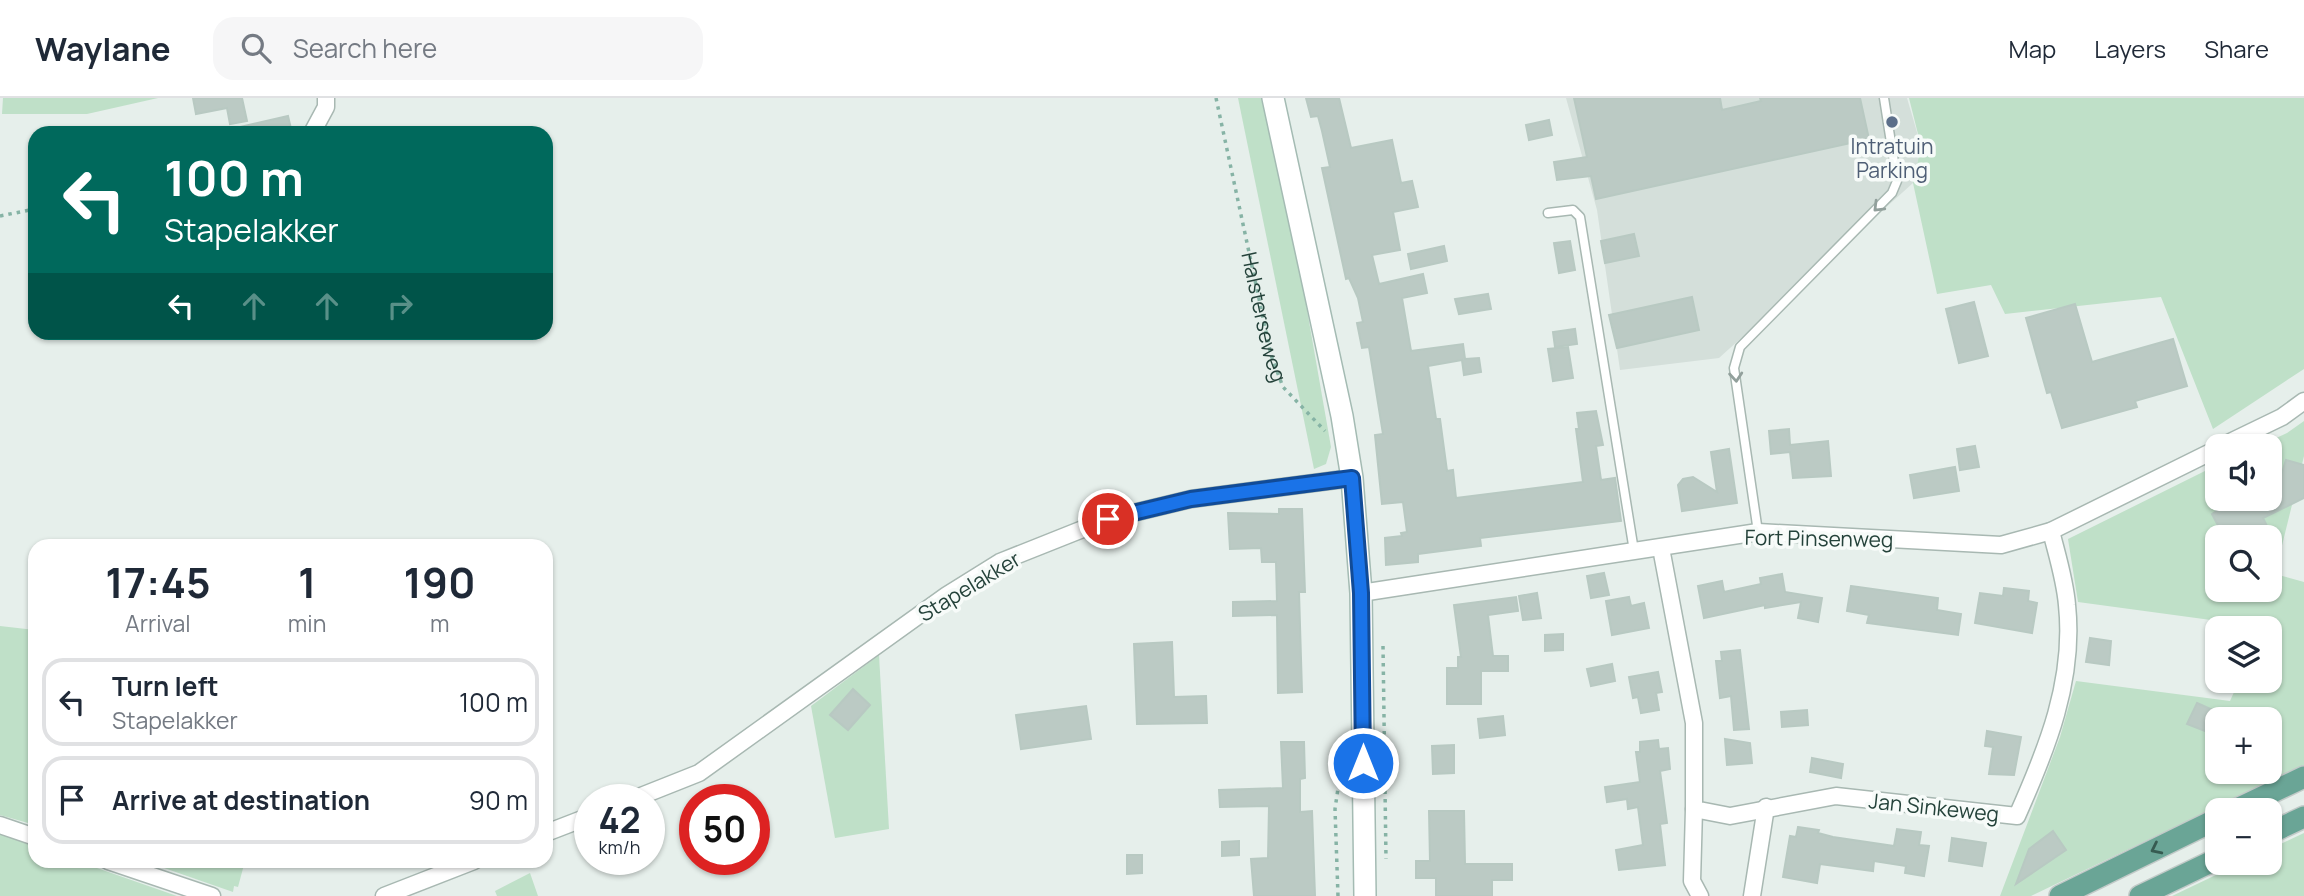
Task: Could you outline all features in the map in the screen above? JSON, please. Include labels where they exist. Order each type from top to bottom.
[{"type":"main road","points":[[1273,98],[1342,416],[1352,478],[1361,593],[1365,896]]},
{"type":"main road","points":[[2260,798],[2304,777]]},
{"type":"main road","points":[[2282,827],[2304,817]]},
{"type":"main road","points":[[2060,896],[2205,825]]},
{"type":"main road","points":[[2140,896],[2205,865]]},
{"type":"street","points":[[316,126],[326,107],[326,98]]},
{"type":"street","points":[[2246,434],[2282,416],[2304,401]]},
{"type":"street","name":"Fort Pinsenweg","points":[[1361,593],[1758,532],[2001,545],[2051,531],[2205,455]]},
{"type":"street","name":"Stapelakker","points":[[665,786],[699,773],[947,595],[1000,562],[1108,519],[1179,502],[1352,478]]},
{"type":"street","name":"Jan Sinkeweg","points":[[1693,809],[1730,816],[1766,807],[1836,796],[2017,816],[2043,759],[2066,683],[2067,605],[2051,531]]},
{"type":"street","points":[[1661,548],[1694,723],[1692,881],[1700,896]]},
{"type":"street","points":[[1752,896],[1766,807]]},
{"type":"street","points":[[553,830],[574,822]]},
{"type":"street","points":[[0,825],[28,835]]},
{"type":"street","points":[[129,868],[212,896]]},
{"type":"street","points":[[384,896],[456,868]]},
{"type":"lane","points":[[1758,532],[1734,368],[1740,347],[1892,192],[1897,180],[1884,98]]},
{"type":"lane","points":[[1548,213],[1573,210],[1580,217],[1634,551]]},
{"type":"path","name":"Halsterseweg","points":[[1216,98],[1271,355],[1283,387],[1326,433]]},
{"type":"path","points":[[0,216],[28,210]]},
{"type":"path","points":[[1338,896],[1335,809],[1343,754]]},
{"type":"shaded area","points":[[1566,98],[1907,98],[1921,146],[1913,183],[1719,358],[1620,370],[1597,210]]},
{"type":"green space","points":[[3,98],[158,98],[87,114],[2,114]]},
{"type":"green space","points":[[1238,98],[1261,98],[1296,247],[1331,447],[1326,464],[1314,469]]},
{"type":"green space","points":[[1909,98],[2304,98],[2304,369],[2213,429],[2161,297],[2005,314],[1991,285],[1937,294],[1913,183],[1921,146]]},
{"type":"green space","points":[[2304,421],[2304,456],[2282,546],[2282,525],[2205,525],[2205,602],[2282,602],[2282,576],[2304,582],[2304,765],[2282,776],[2282,707],[2205,707],[2205,784],[2264,784],[2235,798],[2205,798],[2205,813],[2031,896],[2000,896],[2060,737],[2076,681],[2230,701],[2234,693],[2282,693],[2282,616],[2205,616],[2205,619],[2078,602],[2068,539],[2205,471],[2205,511],[2282,511],[2282,435]]},
{"type":"green space","points":[[0,626],[28,629],[28,823],[0,815]]},
{"type":"green space","points":[[879,655],[889,829],[835,838],[811,706]]},
{"type":"green space","points":[[2304,833],[2304,896],[2172,896],[2216,875],[2282,875],[2282,843]]},
{"type":"green space","points":[[0,834],[28,844],[28,868],[97,868],[177,896],[0,896]]},
{"type":"green space","points":[[164,868],[243,868],[238,887],[234,886],[233,892]]},
{"type":"green space","points":[[530,873],[538,896],[497,896],[495,891]]},
{"type":"building","points":[[193,98],[242,98],[247,121],[230,124],[227,108],[196,114]]},
{"type":"building","points":[[1306,98],[1339,98],[1351,148],[1392,140],[1401,183],[1412,181],[1418,207],[1393,212],[1400,250],[1372,255],[1379,284],[1423,274],[1427,293],[1402,298],[1411,351],[1463,344],[1465,359],[1479,358],[1481,372],[1464,375],[1462,360],[1428,366],[1436,419],[1440,419],[1447,471],[1453,470],[1456,498],[1583,482],[1576,429],[1579,429],[1577,413],[1596,411],[1603,445],[1596,446],[1601,480],[1615,478],[1621,521],[1480,538],[1481,546],[1418,554],[1418,562],[1386,565],[1385,538],[1402,536],[1401,533],[1407,532],[1403,502],[1382,504],[1375,435],[1383,434],[1369,347],[1362,348],[1357,323],[1363,322],[1358,298],[1349,278],[1346,279],[1322,168],[1330,167],[1322,131],[1318,116],[1311,117]]},
{"type":"building","points":[[1574,98],[1720,98],[1722,110],[1761,101],[1760,98],[1860,98],[1869,139],[1596,199],[1591,176],[1557,180],[1554,162],[1587,157]]},
{"type":"building","points":[[288,116],[290,126],[244,126]]},
{"type":"building","points":[[1549,120],[1552,135],[1529,140],[1526,125]]},
{"type":"building","points":[[1634,234],[1639,256],[1605,263],[1601,241]]},
{"type":"building","points":[[1570,241],[1575,270],[1559,273],[1554,243]]},
{"type":"building","points":[[1444,246],[1447,261],[1411,269],[1408,254]]},
{"type":"building","points":[[1488,294],[1491,309],[1459,314],[1455,299]]},
{"type":"building","points":[[1692,297],[1699,330],[1617,348],[1609,315]]},
{"type":"building","points":[[1974,302],[1988,356],[1959,363],[1946,309]]},
{"type":"building","points":[[2075,304],[2092,362],[2173,339],[2187,386],[2135,401],[2137,407],[2062,428],[2051,392],[2047,393],[2026,318]]},
{"type":"building","points":[[1575,329],[1577,344],[1555,347],[1553,332]]},
{"type":"building","points":[[1568,347],[1573,378],[1553,381],[1548,349]]},
{"type":"building","points":[[1789,429],[1790,445],[1828,441],[1831,476],[1793,478],[1790,452],[1771,454],[1769,431]]},
{"type":"building","points":[[1975,446],[1979,467],[1960,470],[1957,449]]},
{"type":"building","points":[[1729,449],[1737,503],[1682,511],[1678,485],[1683,479],[1693,477],[1717,492],[1711,452]]},
{"type":"building","points":[[2286,460],[2304,465],[2304,498],[2282,509],[2282,473]]},
{"type":"building","points":[[1955,467],[1959,491],[1914,498],[1910,475]]},
{"type":"building","points":[[1279,509],[1302,509],[1305,592],[1299,592],[1302,692],[1278,693],[1277,615],[1233,616],[1233,602],[1277,601],[1276,562],[1262,562],[1261,548],[1230,549],[1228,513],[1279,514]]},
{"type":"building","points":[[2217,511],[2277,511],[2263,518],[2266,525],[2218,525],[2212,514]]},
{"type":"building","points":[[1604,573],[1609,595],[1591,598],[1587,576]]},
{"type":"building","points":[[1782,574],[1785,592],[1822,598],[1818,622],[1798,618],[1801,602],[1765,608],[1765,605],[1704,618],[1698,586],[1722,581],[1724,592],[1761,584],[1760,578]]},
{"type":"building","points":[[1851,586],[1938,598],[1937,610],[1961,614],[1958,635],[1867,623],[1869,615],[1847,611]]},
{"type":"building","points":[[2004,588],[2029,591],[2028,601],[2037,603],[2032,633],[1975,623],[1980,593],[2003,596]]},
{"type":"building","points":[[1537,593],[1541,618],[1523,620],[1519,596]]},
{"type":"building","points":[[1516,597],[1518,611],[1488,615],[1493,656],[1508,656],[1508,671],[1481,671],[1481,704],[1447,704],[1447,668],[1458,668],[1458,657],[1461,657],[1454,605]]},
{"type":"building","points":[[1629,597],[1631,606],[1644,603],[1649,628],[1612,635],[1606,601]]},
{"type":"building","points":[[1563,634],[1563,650],[1545,651],[1545,635]]},
{"type":"building","points":[[2090,638],[2111,641],[2109,665],[2086,662]]},
{"type":"building","points":[[1172,642],[1174,697],[1206,696],[1207,723],[1137,724],[1134,644]]},
{"type":"building","points":[[1740,650],[1749,729],[1734,730],[1731,696],[1720,698],[1716,661],[1722,661],[1721,652]]},
{"type":"building","points":[[1612,664],[1615,681],[1591,686],[1587,669]]},
{"type":"building","points":[[1658,672],[1662,692],[1656,693],[1659,710],[1641,713],[1638,697],[1633,698],[1629,677]]},
{"type":"building","points":[[853,689],[870,705],[848,730],[830,715]]},
{"type":"building","points":[[2197,703],[2206,707],[2205,731],[2187,724]]},
{"type":"building","points":[[1086,706],[1091,739],[1021,749],[1016,715]]},
{"type":"building","points":[[1807,710],[1808,725],[1782,727],[1781,712]]},
{"type":"building","points":[[1503,716],[1505,735],[1480,738],[1478,719]]},
{"type":"building","points":[[1987,731],[2021,737],[2014,775],[1989,774],[1993,747],[1985,746]]},
{"type":"building","points":[[1725,739],[1750,743],[1752,763],[1727,765]]},
{"type":"building","points":[[1658,740],[1659,749],[1668,748],[1670,769],[1660,771],[1667,823],[1660,824],[1665,865],[1619,870],[1616,850],[1643,845],[1638,807],[1628,809],[1627,799],[1607,802],[1605,787],[1640,782],[1636,752],[1640,752],[1640,742]]},
{"type":"building","points":[[1281,742],[1304,742],[1305,778],[1300,779],[1300,812],[1312,811],[1315,896],[1254,896],[1251,859],[1268,858],[1269,806],[1220,807],[1219,790],[1283,788]]},
{"type":"building","points":[[1454,745],[1454,773],[1433,774],[1432,746]]},
{"type":"building","points":[[1812,758],[1843,764],[1841,778],[1810,772]]},
{"type":"building","points":[[1429,811],[1464,811],[1465,864],[1512,864],[1512,880],[1492,880],[1492,896],[1436,896],[1436,878],[1416,878],[1416,861],[1430,861]]},
{"type":"building","points":[[1798,827],[1819,830],[1818,833],[1833,837],[1894,846],[1897,829],[1921,832],[1919,845],[1929,846],[1924,876],[1905,873],[1906,866],[1874,861],[1873,871],[1820,864],[1817,883],[1783,877],[1790,836],[1796,837]]},
{"type":"building","points":[[2053,831],[2066,850],[2016,884],[2029,849]]},
{"type":"building","points":[[1952,838],[1986,843],[1982,866],[1949,861]]},
{"type":"building","points":[[1239,841],[1239,855],[1222,856],[1222,842]]},
{"type":"building","points":[[1127,855],[1142,855],[1142,873],[1127,874]]},
{"type":"place","name":"Intratuin Parking","points":[[1892,122]]},
{"type":"route","points":[[1108,519],[1191,499],[1352,478],[1361,593],[1363,763]]}]
